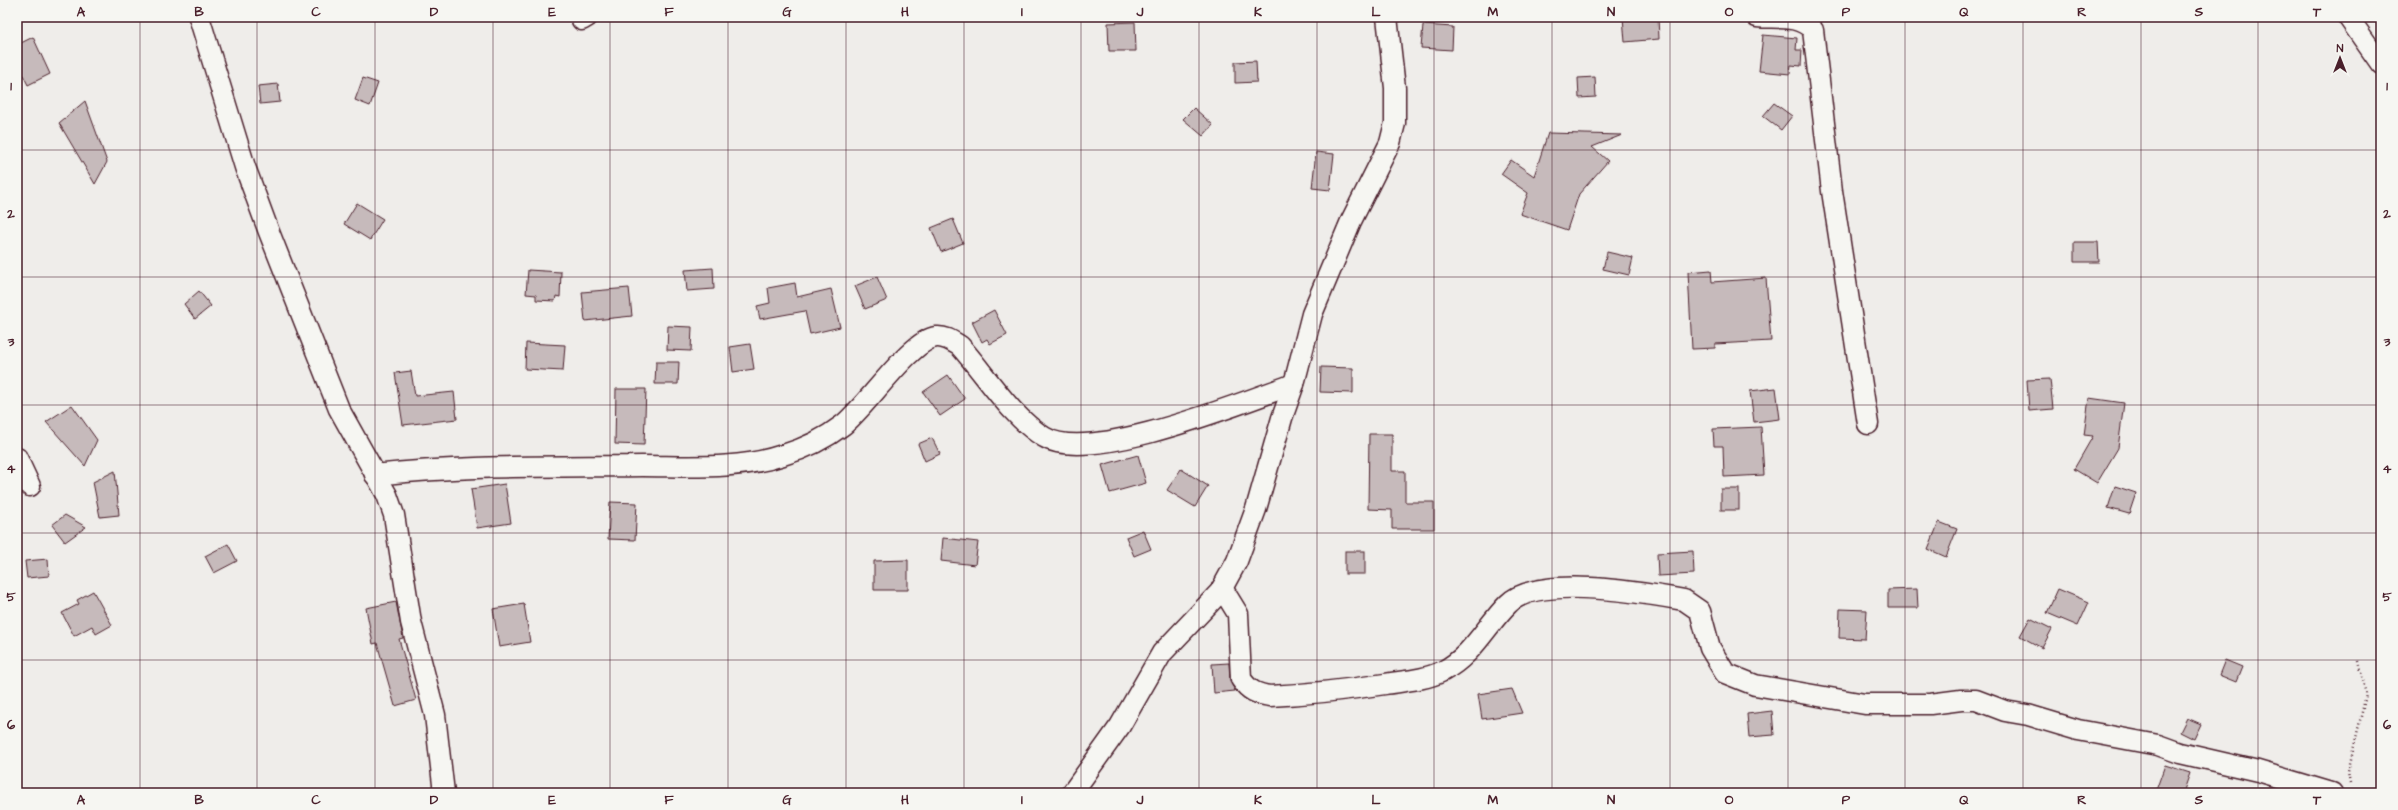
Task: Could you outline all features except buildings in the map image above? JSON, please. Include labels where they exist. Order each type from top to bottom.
[{"type":"street","points":[[199,17],[245,167],[269,232],[339,409],[387,495],[394,515],[411,622],[436,715],[444,793]]},
{"type":"street","points":[[1072,793],[1120,726],[1162,653],[1229,579],[1246,540],[1294,384],[1302,347],[1324,282],[1351,221],[1390,143],[1395,123],[1395,88],[1388,17]]},
{"type":"street","points":[[1757,17],[1794,18],[1806,22],[1815,34],[1832,191],[1868,424]]},
{"type":"street","points":[[2348,17],[2359,35],[2381,64]]},
{"type":"street","points":[[375,474],[486,467],[710,465],[763,462],[785,455],[826,436],[842,426],[857,413],[912,351],[925,341],[936,337],[948,338],[960,346],[1025,423],[1057,444],[1093,444],[1118,439],[1208,415],[1294,384]]},
{"type":"street","points":[[17,458],[30,486]]},
{"type":"street","points":[[1222,588],[1238,614],[1241,679],[1252,692],[1270,696],[1332,692],[1424,678],[1454,664],[1474,645],[1508,604],[1525,593],[1543,588],[1568,587],[1684,600],[1700,611],[1710,648],[1725,672],[1736,679],[1755,685],[1865,704],[1930,704],[1961,700],[1976,700],[2005,711],[2028,715],[2078,730],[2158,745],[2180,753],[2258,771],[2332,793]]},
{"type":"path","points":[[2350,786],[2348,772],[2366,695],[2359,661]]}]
